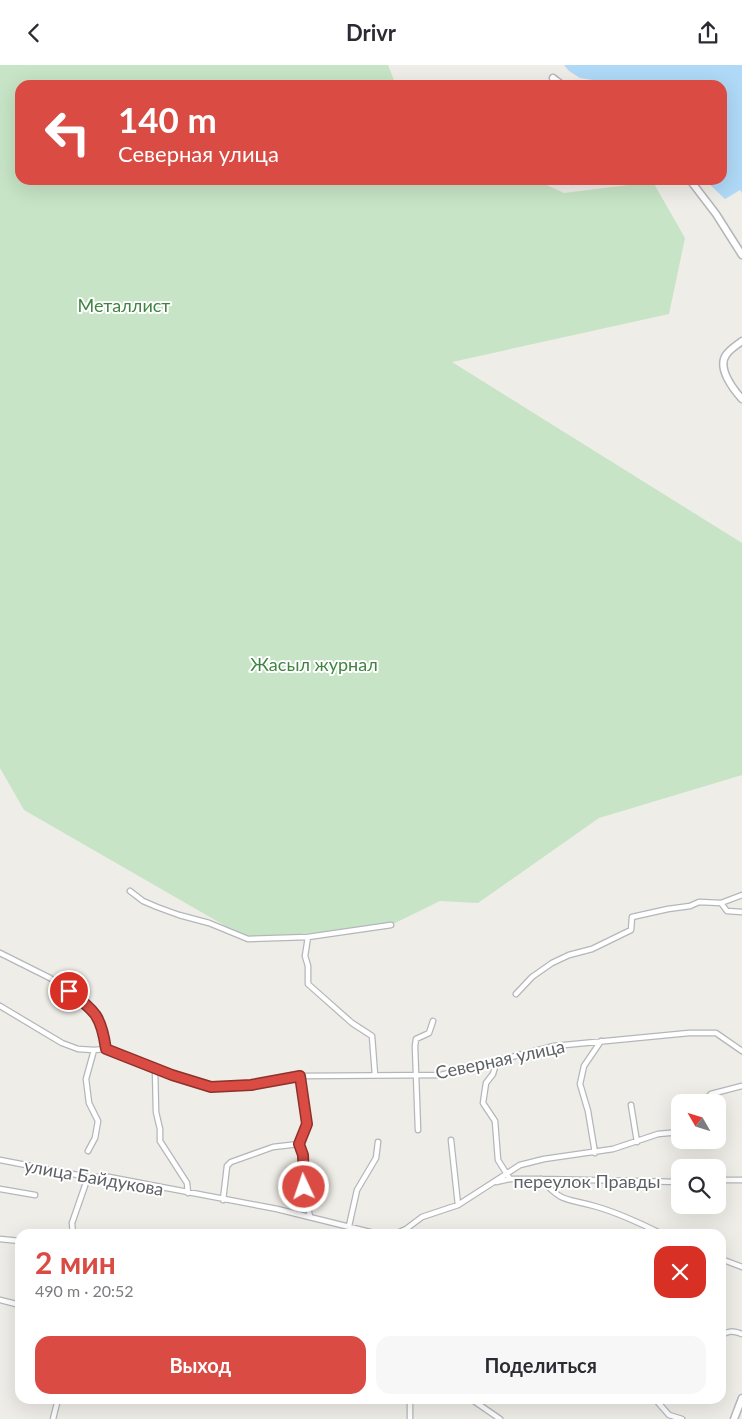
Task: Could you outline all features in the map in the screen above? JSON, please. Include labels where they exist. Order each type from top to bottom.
[{"type":"street","points":[[694,185],[716,214],[742,255]]},
{"type":"street","points":[[742,341],[729,351],[724,361],[725,372],[731,385],[742,399]]},
{"type":"street","points":[[130,891],[143,901],[157,907],[209,923],[248,939],[308,937],[391,925]]},
{"type":"street","points":[[516,994],[532,977],[552,963],[569,955],[592,949],[631,930],[632,917],[690,906],[699,902],[721,903],[742,895]]},
{"type":"street","points":[[721,903],[727,911],[742,912]]},
{"type":"street","points":[[308,937],[304,956],[308,966],[308,984],[352,1023],[372,1036],[375,1075]]},
{"type":"street","points":[[0,953],[50,978],[94,1010],[104,1031],[106,1049]]},
{"type":"street","name":"Северная улица","points":[[0,1006],[62,1043],[78,1049],[106,1049],[211,1087],[251,1085],[300,1076],[441,1075],[554,1046],[689,1033],[716,1033],[742,1051]]},
{"type":"street","points":[[418,1130],[415,1075],[416,1039],[429,1033],[434,1021]]},
{"type":"street","points":[[596,1153],[588,1111],[580,1084],[584,1066],[601,1041]]},
{"type":"street","points":[[88,1151],[95,1138],[98,1121],[89,1103],[86,1079],[94,1050]]},
{"type":"street","points":[[497,1060],[493,1073],[486,1083],[483,1103],[495,1121],[498,1160],[505,1174],[510,1179]]},
{"type":"street","name":"улица Байдукова","points":[[156,1068],[156,1112],[160,1129],[160,1141],[187,1183],[188,1193]]},
{"type":"street","points":[[300,1076],[307,1124],[299,1144],[303,1155],[304,1187],[310,1217]]},
{"type":"street","points":[[710,1094],[742,1086]]},
{"type":"street","points":[[631,1105],[637,1142]]},
{"type":"street","points":[[406,1229],[422,1217],[458,1205],[495,1183],[520,1165],[596,1153],[658,1134],[671,1133]]},
{"type":"street","points":[[451,1140],[458,1205]]},
{"type":"street","points":[[349,1226],[357,1190],[376,1158],[378,1142]]},
{"type":"street","points":[[223,1200],[227,1166],[231,1163],[272,1147],[299,1144]]},
{"type":"street","name":"улица Байдукова","points":[[0,1160],[88,1177],[109,1177],[310,1217],[360,1229]]},
{"type":"street","points":[[73,1229],[72,1223],[88,1177]]},
{"type":"street","name":"переулок Правды","points":[[495,1183],[510,1179],[671,1182]]},
{"type":"street","points":[[541,1179],[553,1192],[569,1201],[595,1206],[650,1229]]},
{"type":"street","points":[[726,1180],[742,1179]]},
{"type":"street","points":[[0,1189],[35,1195]]},
{"type":"street","points":[[0,1239],[15,1240]]},
{"type":"street","points":[[726,1261],[742,1267]]},
{"type":"street","points":[[0,1300],[15,1304]]},
{"type":"street","points":[[726,1331],[742,1334]]},
{"type":"street","points":[[734,1419],[742,1398]]},
{"type":"street","points":[[53,1419],[57,1404]]},
{"type":"street","points":[[410,1404],[410,1419]]},
{"type":"street","points":[[478,1404],[500,1419]]},
{"type":"street","points":[[659,1404],[669,1415],[682,1419]]},
{"type":"green space","name":"Жасыл журнал","points":[[0,65],[388,65],[394,80],[15,80],[15,185],[547,185],[564,193],[629,185],[655,185],[685,238],[669,314],[452,362],[742,543],[742,775],[599,818],[478,903],[440,901],[391,925],[248,939],[24,810],[0,768]]},
{"type":"water","points":[[564,65],[742,65],[742,193],[740,190],[725,199],[710,185],[727,185],[727,80],[593,80],[580,78],[569,71]]},
{"type":"route","points":[[69,991],[94,1010],[104,1031],[106,1049],[172,1075],[211,1087],[251,1085],[300,1076],[307,1124],[299,1144],[303,1155],[304,1187]]},
{"type":"park label","name":"Металлист","points":[[124,305]]}]
